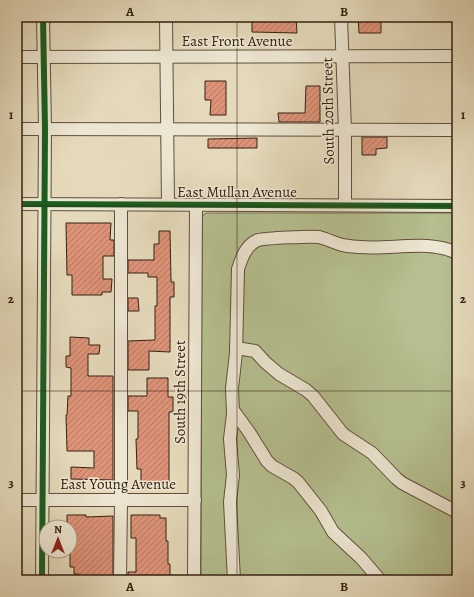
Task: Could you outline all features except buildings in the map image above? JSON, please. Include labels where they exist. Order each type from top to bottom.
[{"type":"street","points":[[42,580],[45,130],[43,17]]},
{"type":"street","points":[[166,17],[168,204]]},
{"type":"street","name":"South 20th Street","points":[[341,17],[345,130],[345,205]]},
{"type":"street","name":"East Front Avenue","points":[[17,56],[457,56]]},
{"type":"street","points":[[17,129],[457,130]]},
{"type":"street","name":"East Mullan Avenue","points":[[17,204],[457,206]]},
{"type":"street","points":[[120,580],[121,204]]},
{"type":"street","name":"South 19th Street","points":[[194,580],[196,205]]},
{"type":"street","points":[[234,580],[230,502],[233,475],[230,439],[233,410],[232,388],[236,348],[238,269],[248,247],[258,240],[318,237],[342,245],[362,247],[412,245],[441,248],[457,253]]},
{"type":"street","points":[[236,348],[255,351],[264,362],[279,374],[306,390],[313,396],[343,434],[372,453],[396,479],[457,512]]},
{"type":"street","points":[[233,410],[267,461],[272,466],[298,482],[321,511],[333,532],[361,558],[380,580]]},
{"type":"street","name":"East Young Avenue","points":[[17,500],[195,500]]},
{"type":"green space","points":[[457,213],[457,580],[201,580],[202,218],[204,214]]},
{"type":"cycle path","points":[[42,580],[45,129],[43,17]]},
{"type":"cycle path","points":[[17,204],[457,206]]}]
